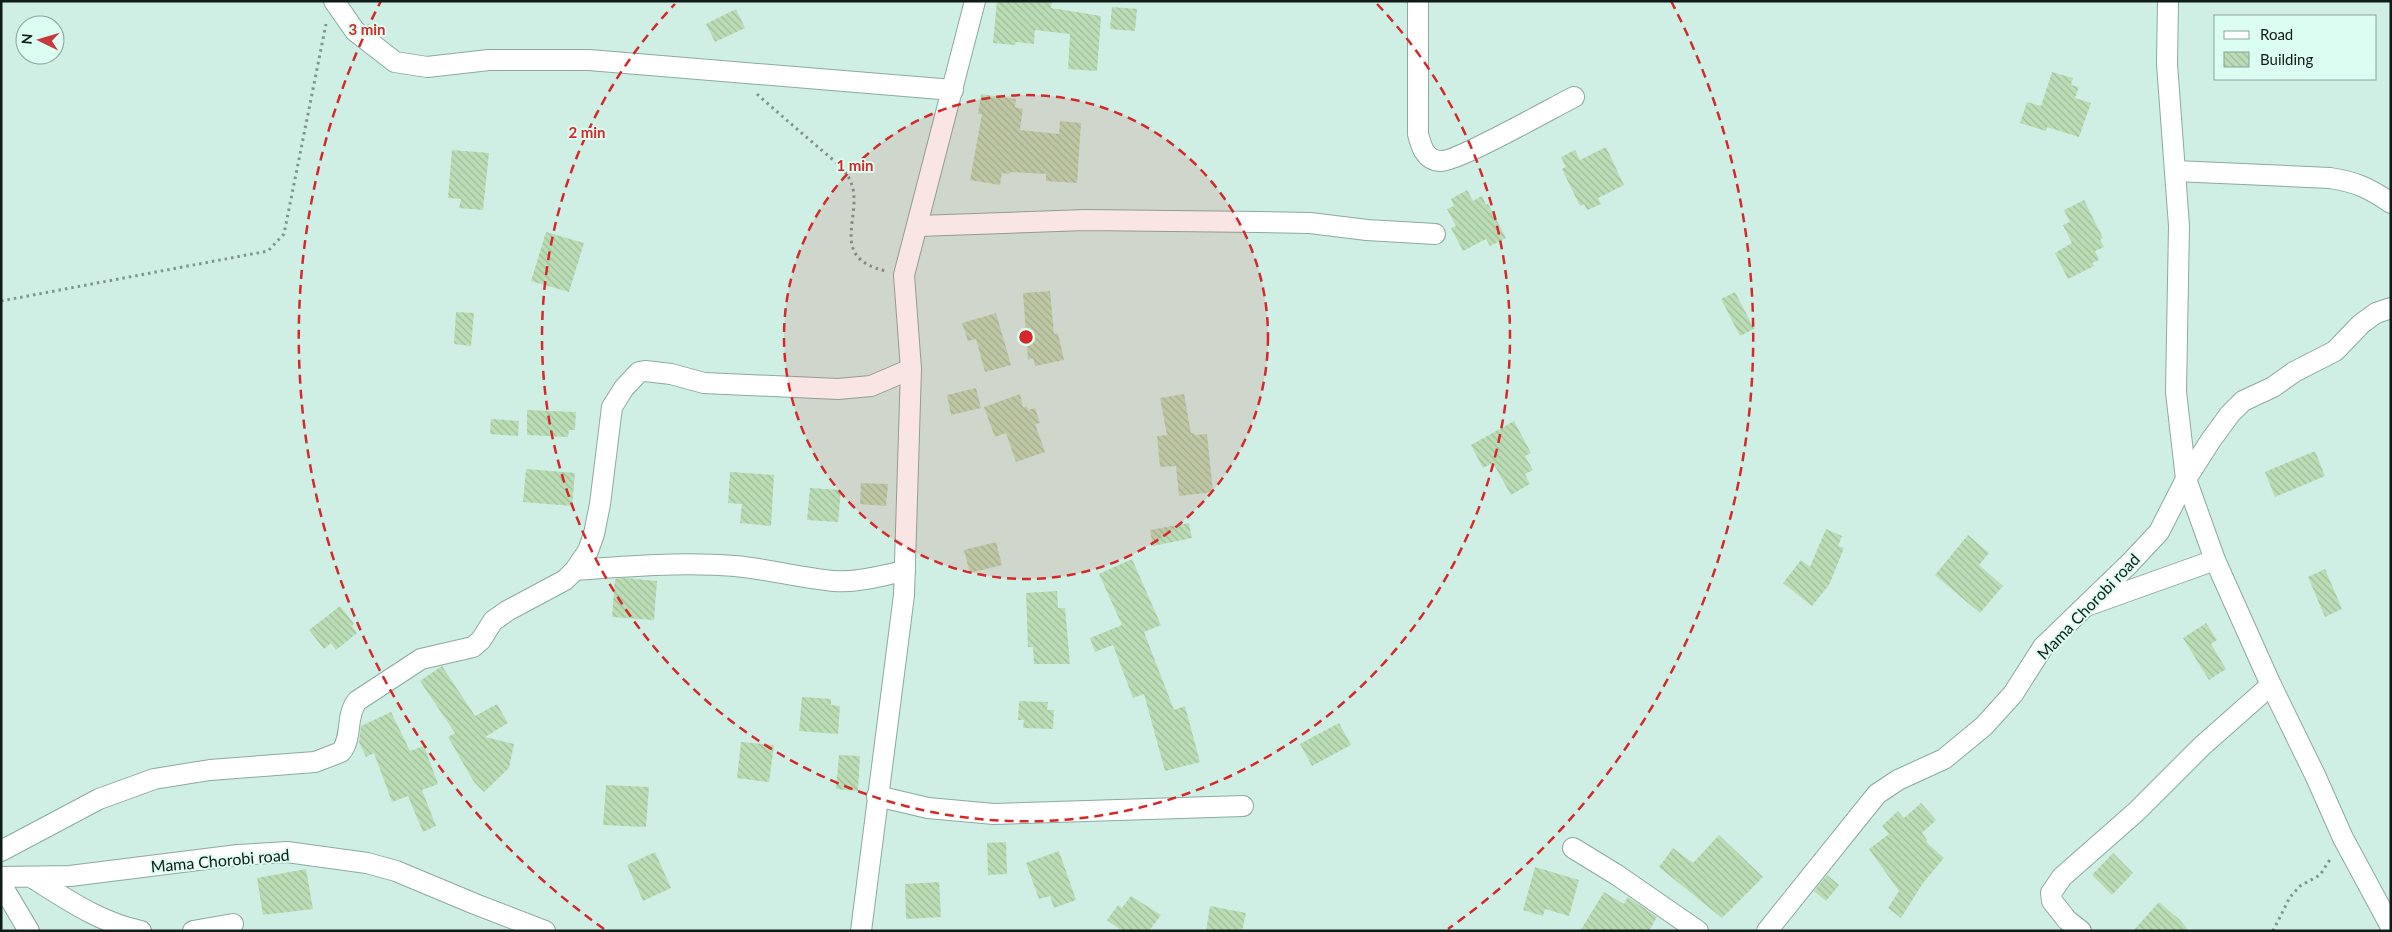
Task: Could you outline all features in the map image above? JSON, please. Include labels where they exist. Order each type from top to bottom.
[{"type":"street","points":[[334,1],[355,31],[394,62],[427,67],[490,60],[589,60],[953,90]]},
{"type":"street","points":[[861,931],[870,875],[877,796],[906,571],[911,369],[904,275],[975,1]]},
{"type":"street","points":[[1418,1],[1418,134],[1422,149],[1430,159],[1442,162],[1476,148],[1574,97]]},
{"type":"street","points":[[2168,1],[2167,64],[2179,226],[2176,392],[2186,479],[2215,560],[2271,685],[2343,838],[2391,927]]},
{"type":"street","points":[[2175,171],[2330,178],[2354,182],[2391,203]]},
{"type":"street","points":[[918,226],[1085,220],[1258,222],[1310,223],[1367,230],[1435,234]]},
{"type":"street","name":"Mama Chorobi road","points":[[1766,931],[1877,794],[1898,780],[1944,759],[1984,726],[2013,694],[2043,647],[2130,563],[2159,532],[2186,479],[2219,428],[2243,401],[2272,387],[2294,372],[2334,350],[2361,324],[2376,313],[2391,308]]},
{"type":"street","points":[[1,850],[99,799],[154,779],[210,770],[315,762],[336,756],[345,746],[350,711],[357,701],[421,660],[473,647],[481,640],[493,621],[507,611],[565,580],[575,570],[588,552],[594,534],[600,504],[612,408],[624,388],[639,372],[671,374],[704,383],[838,389],[871,386],[911,369]]},
{"type":"street","points":[[2084,607],[2215,560]]},
{"type":"street","points":[[575,570],[638,565],[695,564],[736,566],[835,581],[861,580],[906,571]]},
{"type":"street","points":[[2081,931],[2067,920],[2052,901],[2052,893],[2062,877],[2137,811],[2202,746],[2271,685]]},
{"type":"street","points":[[877,796],[928,808],[994,814],[1243,806]]},
{"type":"street","points":[[1572,848],[1617,875],[1698,931]]},
{"type":"street","name":"Mama Chorobi road","points":[[1,877],[70,876],[238,855],[288,852],[361,862],[396,870],[475,904],[545,931]]},
{"type":"street","points":[[31,877],[84,909],[114,923],[141,931]]},
{"type":"street","points":[[1,884],[29,931]]},
{"type":"street","points":[[193,931],[233,924]]},
{"type":"path","points":[[1,301],[268,251],[284,234],[326,21]]},
{"type":"path","points":[[732,72],[838,165],[850,180],[853,196],[851,242],[856,254],[869,267],[904,275]]},
{"type":"path","points":[[2273,931],[2290,897],[2300,886],[2320,875],[2343,838]]},
{"type":"building","points":[[997,1],[1052,1],[1051,8],[1101,16],[1097,71],[1068,69],[1070,34],[1035,30],[1034,44],[1016,42],[1015,45],[993,43]]},
{"type":"building","points":[[1112,7],[1137,9],[1135,31],[1110,29]]},
{"type":"building","points":[[736,9],[745,28],[715,42],[706,24]]},
{"type":"building","points":[[2052,72],[2073,78],[2071,85],[2079,87],[2075,98],[2091,103],[2079,137],[2047,127],[2046,131],[2020,123],[2027,102],[2041,106]]},
{"type":"building","points":[[981,94],[1016,99],[1015,107],[1023,109],[1020,130],[1059,134],[1060,121],[1081,123],[1077,183],[1046,181],[1046,174],[1010,172],[1009,174],[1002,173],[1000,185],[970,180],[982,114],[978,114]]},
{"type":"building","points":[[1606,147],[1624,185],[1598,198],[1601,204],[1587,210],[1584,204],[1580,206],[1562,169],[1566,167],[1561,157],[1575,150],[1580,160]]},
{"type":"building","points":[[452,150],[489,153],[483,210],[459,208],[461,199],[448,198]]},
{"type":"building","points":[[1467,190],[1473,201],[1482,196],[1506,238],[1490,246],[1486,239],[1463,251],[1451,228],[1456,226],[1447,209],[1454,206],[1451,199]]},
{"type":"building","points":[[2084,200],[2103,238],[2100,240],[2104,247],[2095,251],[2099,260],[2092,263],[2094,266],[2068,279],[2055,253],[2072,243],[2063,225],[2070,222],[2064,210]]},
{"type":"building","points":[[546,232],[584,243],[569,292],[531,281]]},
{"type":"building","points":[[1050,291],[1054,334],[1058,333],[1064,360],[1035,366],[1033,358],[1028,360],[1023,293]]},
{"type":"building","points":[[1735,292],[1754,329],[1740,336],[1721,299]]},
{"type":"building","points":[[456,312],[474,313],[471,346],[454,344]]},
{"type":"building","points":[[996,313],[1011,365],[985,372],[976,339],[968,341],[962,323]]},
{"type":"building","points":[[976,388],[981,408],[951,415],[947,395]]},
{"type":"building","points":[[1020,394],[1023,407],[1027,406],[1028,410],[1035,408],[1040,423],[1035,424],[1045,452],[1016,462],[1006,433],[995,437],[984,407]]},
{"type":"building","points":[[1184,394],[1191,433],[1195,435],[1207,434],[1213,492],[1179,496],[1176,466],[1160,467],[1157,436],[1167,435],[1160,398]]},
{"type":"building","points":[[527,410],[576,412],[575,430],[569,430],[568,437],[527,435]]},
{"type":"building","points":[[491,419],[519,421],[518,436],[490,434]]},
{"type":"building","points":[[1514,421],[1531,453],[1525,456],[1533,470],[1525,474],[1530,484],[1511,495],[1493,463],[1483,468],[1471,445]]},
{"type":"building","points":[[2315,451],[2325,476],[2275,497],[2265,472]]},
{"type":"building","points":[[526,469],[575,473],[572,506],[523,502]]},
{"type":"building","points":[[730,472],[774,475],[771,526],[740,523],[742,504],[728,503]]},
{"type":"building","points":[[861,483],[888,484],[886,506],[860,504]]},
{"type":"building","points":[[810,488],[841,490],[838,522],[807,520]]},
{"type":"building","points":[[1189,523],[1192,538],[1153,546],[1150,530]]},
{"type":"building","points":[[1826,529],[1842,536],[1838,546],[1844,548],[1829,585],[1812,606],[1783,583],[1801,560],[1810,567]]},
{"type":"building","points":[[1968,535],[1989,553],[1979,565],[2003,586],[1980,613],[1935,575]]},
{"type":"building","points":[[996,542],[1002,565],[970,573],[964,550]]},
{"type":"building","points":[[1132,559],[1161,625],[1144,632],[1174,710],[1185,706],[1200,762],[1165,771],[1144,694],[1133,698],[1113,645],[1095,652],[1090,638],[1122,625],[1099,574]]},
{"type":"building","points":[[2325,569],[2342,609],[2325,617],[2308,577]]},
{"type":"building","points":[[615,579],[657,581],[654,620],[612,617]]},
{"type":"building","points":[[1057,591],[1058,608],[1065,608],[1070,664],[1034,664],[1033,647],[1028,647],[1026,593]]},
{"type":"building","points":[[340,606],[354,624],[352,626],[357,633],[336,650],[331,643],[324,649],[309,630]]},
{"type":"building","points":[[2206,623],[2217,640],[2211,644],[2226,669],[2209,680],[2183,638]]},
{"type":"building","points":[[442,666],[475,716],[497,704],[508,723],[485,737],[514,744],[509,768],[484,792],[474,782],[448,737],[455,733],[420,681]]},
{"type":"building","points":[[802,697],[831,699],[831,705],[840,706],[838,734],[799,731]]},
{"type":"building","points":[[1019,701],[1048,702],[1047,710],[1054,710],[1053,729],[1023,728],[1024,720],[1018,720]]},
{"type":"building","points":[[391,712],[410,751],[424,746],[438,784],[422,790],[436,826],[423,832],[408,796],[392,802],[374,753],[366,757],[359,742],[361,726]]},
{"type":"building","points":[[1339,723],[1351,745],[1312,766],[1300,744]]},
{"type":"building","points":[[741,742],[774,745],[769,782],[737,778]]},
{"type":"building","points":[[839,755],[860,756],[858,791],[836,789]]},
{"type":"building","points":[[606,785],[649,787],[646,827],[603,825]]},
{"type":"building","points":[[1921,803],[1936,820],[1922,833],[1927,840],[1926,842],[1944,858],[1923,883],[1901,918],[1888,908],[1899,891],[1869,849],[1889,834],[1882,826],[1898,811],[1904,818]]},
{"type":"building","points":[[1719,835],[1763,877],[1722,918],[1659,867],[1673,848],[1693,863]]},
{"type":"building","points":[[1006,842],[1007,874],[988,875],[987,843]]},
{"type":"building","points":[[1059,851],[1076,900],[1054,908],[1050,896],[1039,899],[1026,863]]},
{"type":"building","points":[[655,852],[671,888],[643,901],[627,865]]},
{"type":"building","points":[[2113,853],[2133,873],[2112,895],[2092,875]]},
{"type":"building","points":[[1535,867],[1579,880],[1569,916],[1545,909],[1543,916],[1523,910]]},
{"type":"building","points":[[306,869],[313,909],[263,915],[257,878]]},
{"type":"building","points":[[1827,875],[1839,885],[1826,901],[1814,891]]},
{"type":"building","points":[[939,882],[941,917],[906,919],[905,884]]},
{"type":"building","points":[[1604,892],[1624,904],[1628,897],[1657,917],[1649,931],[1580,931]]},
{"type":"building","points":[[1131,896],[1161,915],[1149,931],[1122,931],[1107,920],[1118,905],[1122,908]]},
{"type":"building","points":[[2159,902],[2180,920],[2189,931],[2133,931]]},
{"type":"building","points":[[1210,906],[1246,913],[1242,931],[1206,931]]}]
